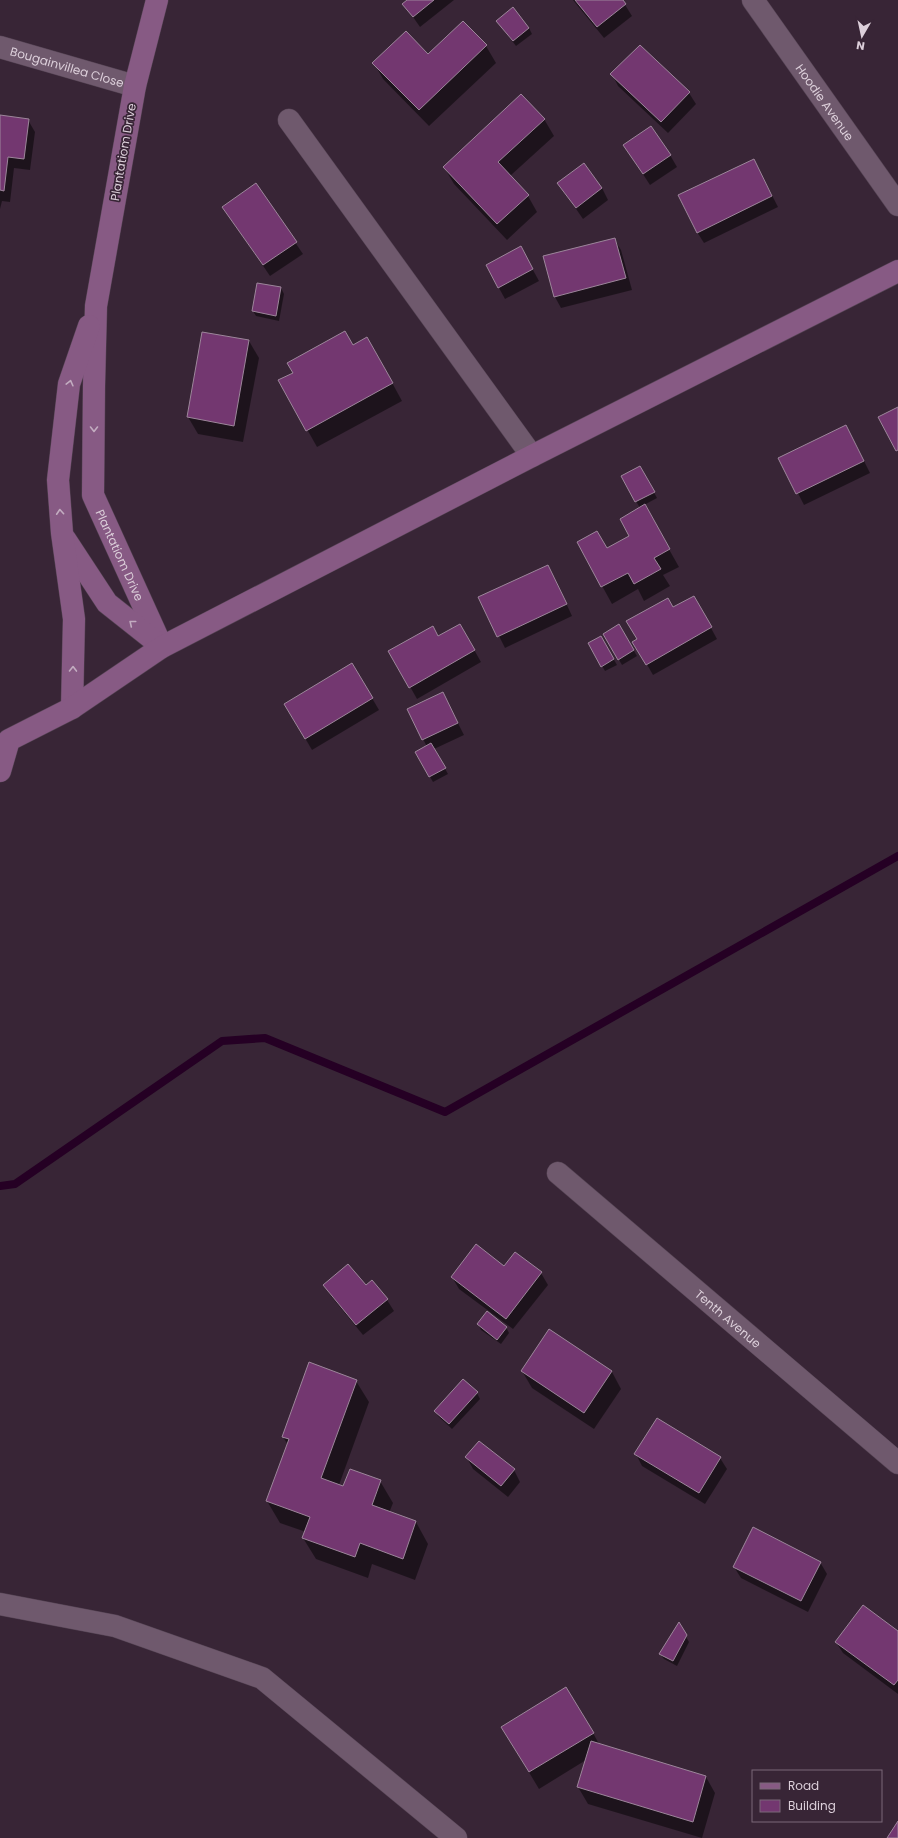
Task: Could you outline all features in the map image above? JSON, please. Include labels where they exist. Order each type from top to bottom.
[{"type":"street","name":"Plantatiom Drive","points":[[157,0],[135,86],[96,306],[93,496],[162,647]]},
{"type":"street","name":"Hoodie Avenue","points":[[753,0],[898,205]]},
{"type":"street","name":"Bougainvillea Close","points":[[0,47],[135,86]]},
{"type":"street","points":[[289,120],[532,456]]},
{"type":"street","points":[[0,771],[4,740],[72,708],[162,647],[532,456],[898,271]]},
{"type":"street","name":"Plantatiom Drive","points":[[72,708],[74,619],[62,533],[58,480],[69,384],[96,306]]},
{"type":"street","name":"Plantatiom Drive","points":[[62,533],[107,602],[162,647]]},
{"type":"street","name":"Tenth Avenue","points":[[558,1173],[898,1463]]},
{"type":"street","points":[[0,1604],[115,1626],[262,1678],[456,1838]]},
{"type":"building","points":[[407,0],[434,0],[413,17],[402,4]]},
{"type":"building","points":[[575,0],[623,0],[626,4],[597,27]]},
{"type":"building","points":[[513,7],[529,28],[513,41],[496,21]]},
{"type":"building","points":[[463,21],[487,45],[419,110],[372,63],[406,31],[428,54]]},
{"type":"building","points":[[640,45],[690,92],[661,122],[610,74]]},
{"type":"building","points":[[521,94],[545,119],[498,162],[529,195],[497,224],[443,167]]},
{"type":"building","points":[[0,115],[29,119],[24,159],[8,157],[4,191],[0,190]]},
{"type":"building","points":[[651,126],[671,155],[643,174],[623,145]]},
{"type":"building","points":[[754,159],[772,196],[697,233],[678,195]]},
{"type":"building","points":[[584,163],[602,188],[576,208],[557,183]]},
{"type":"building","points":[[256,183],[297,242],[263,265],[222,207]]},
{"type":"building","points":[[615,238],[626,278],[554,297],[543,256]]},
{"type":"building","points":[[521,246],[533,269],[498,288],[486,265]]},
{"type":"building","points":[[257,283],[281,287],[276,316],[252,311]]},
{"type":"building","points":[[345,331],[353,345],[367,337],[393,383],[306,431],[278,380],[293,373],[287,363]]},
{"type":"building","points":[[202,332],[249,340],[234,426],[187,417]]},
{"type":"building","points":[[898,407],[898,450],[896,451],[878,417]]},
{"type":"building","points":[[846,425],[864,461],[796,494],[778,458]]},
{"type":"building","points":[[640,466],[655,492],[635,502],[621,476]]},
{"type":"building","points":[[645,504],[670,549],[654,558],[661,569],[634,584],[628,573],[601,587],[577,542],[597,531],[607,548],[629,536],[620,519]]},
{"type":"building","points":[[548,565],[567,604],[497,637],[478,597]]},
{"type":"building","points":[[694,596],[712,627],[646,665],[632,642],[637,639],[626,621],[668,598],[673,607]]},
{"type":"building","points":[[460,624],[475,650],[409,688],[388,651],[433,626],[438,636]]},
{"type":"building","points":[[619,624],[634,650],[618,660],[603,634]]},
{"type":"building","points":[[601,636],[614,659],[601,667],[588,643]]},
{"type":"building","points":[[352,663],[373,698],[305,739],[284,704]]},
{"type":"building","points":[[443,692],[458,723],[422,740],[407,709]]},
{"type":"building","points":[[431,743],[446,768],[429,777],[415,752]]},
{"type":"building","points":[[476,1244],[504,1266],[515,1252],[542,1272],[506,1319],[451,1277]]},
{"type":"building","points":[[348,1264],[366,1285],[372,1280],[388,1299],[356,1325],[323,1285]]},
{"type":"building","points":[[487,1311],[507,1327],[497,1340],[477,1324]]},
{"type":"building","points":[[549,1329],[612,1371],[584,1413],[521,1371]]},
{"type":"building","points":[[309,1362],[357,1380],[321,1478],[343,1486],[350,1469],[381,1480],[372,1505],[416,1521],[403,1559],[360,1543],[355,1557],[302,1538],[310,1517],[266,1501],[289,1439],[282,1437]]},
{"type":"building","points":[[463,1379],[478,1392],[449,1424],[434,1411]]},
{"type":"building","points":[[657,1418],[721,1457],[699,1493],[634,1454]]},
{"type":"building","points":[[479,1441],[515,1469],[501,1486],[465,1457]]},
{"type":"building","points":[[753,1527],[821,1562],[801,1601],[733,1567]]},
{"type":"building","points":[[863,1605],[898,1631],[898,1680],[894,1685],[835,1642]]},
{"type":"building","points":[[679,1622],[687,1635],[673,1661],[659,1654]]},
{"type":"building","points":[[566,1687],[594,1733],[529,1772],[501,1727]]},
{"type":"building","points":[[591,1741],[706,1776],[693,1822],[577,1787]]},
{"type":"building","points":[[898,1821],[898,1838],[887,1838]]},
{"type":"waterway","points":[[0,1186],[15,1184],[222,1041],[265,1038],[445,1112],[898,856]]}]
